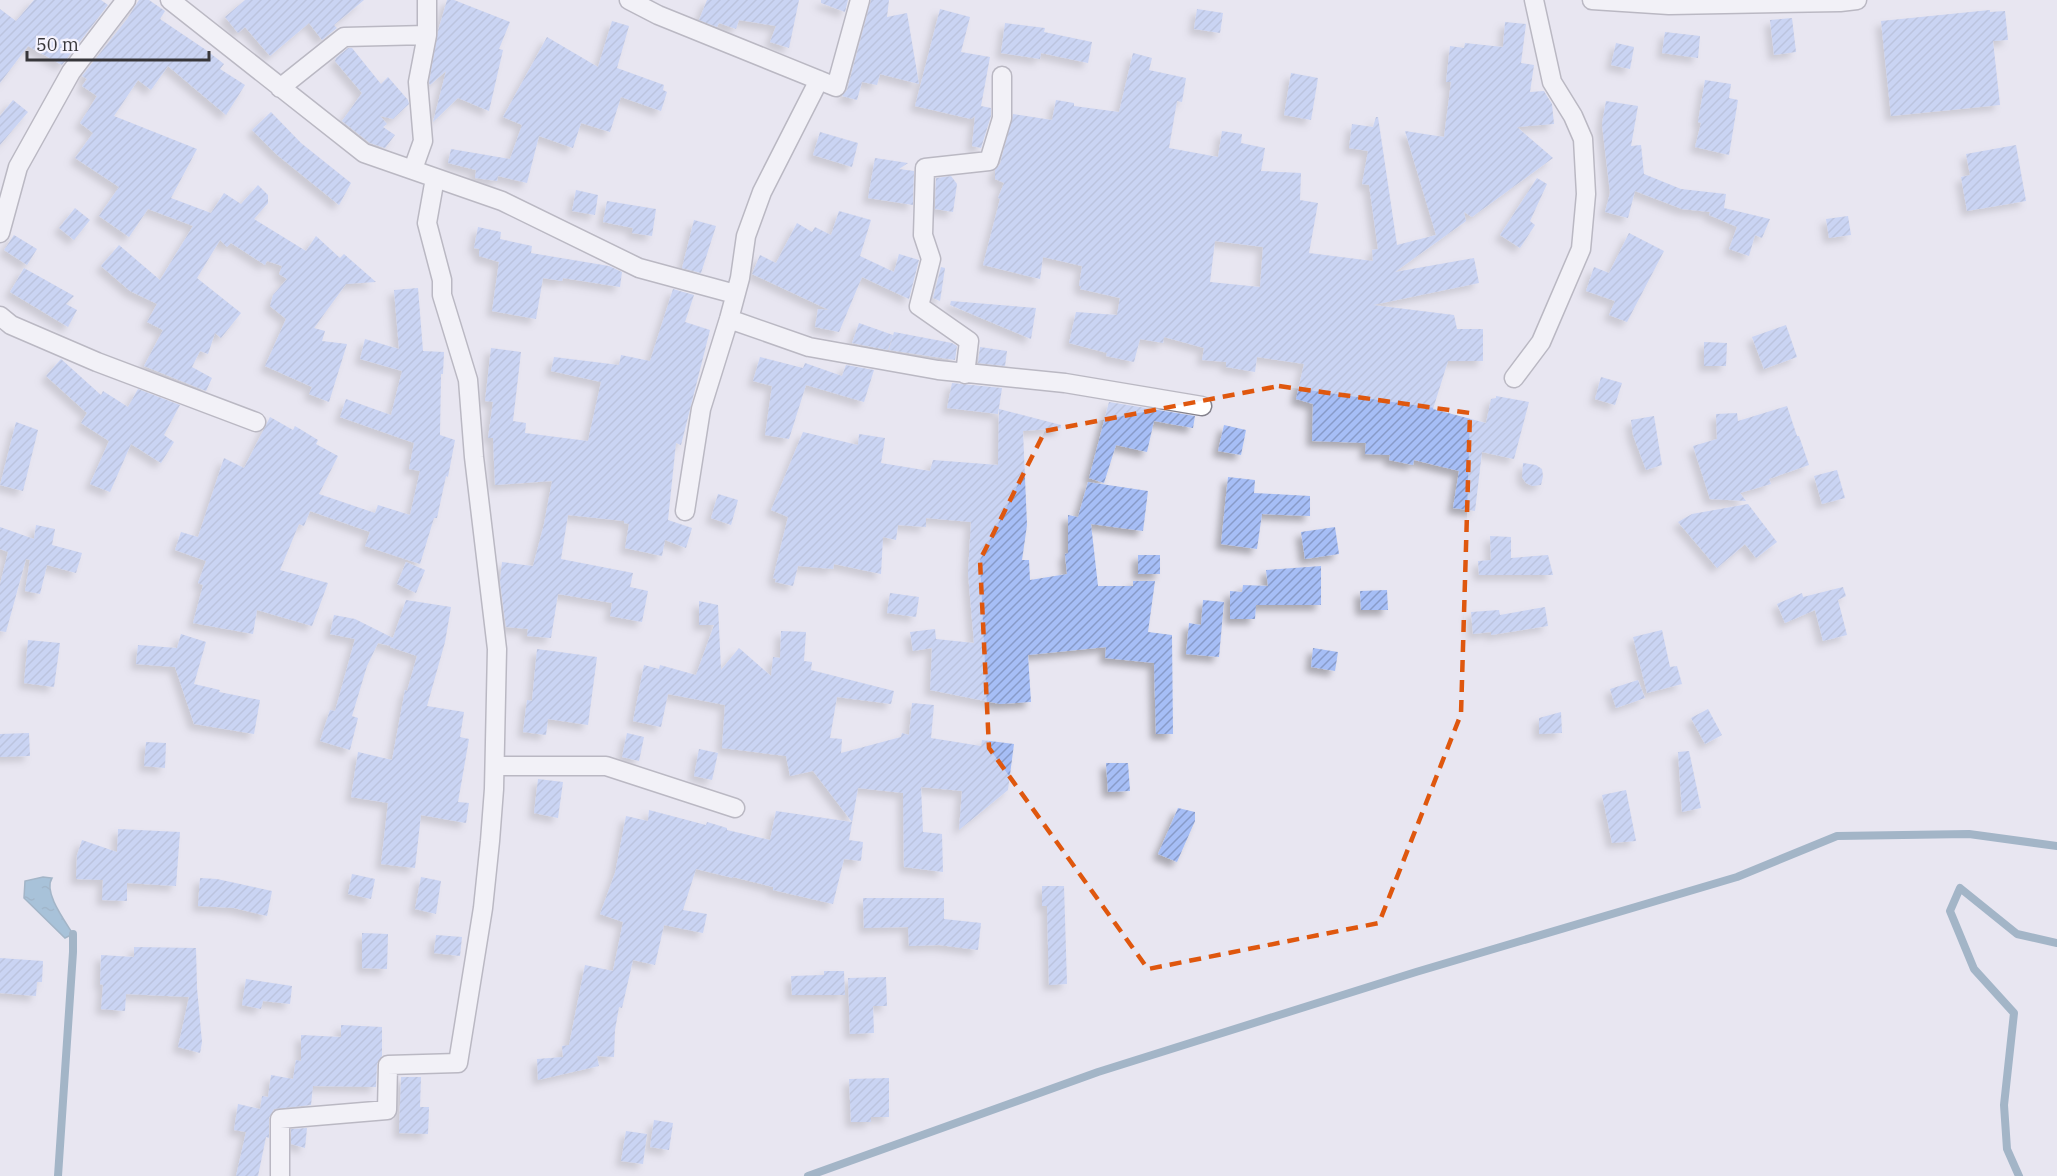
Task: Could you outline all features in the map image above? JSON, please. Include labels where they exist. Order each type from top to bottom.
[{"type":"street","points":[[0,233],[18,167],[70,72],[126,0]]},
{"type":"street","points":[[170,0],[364,153],[502,201],[639,268],[735,294]]},
{"type":"street","points":[[413,169],[423,141],[418,82],[427,35],[427,0]]},
{"type":"street","points":[[629,0],[658,15],[836,87],[860,0]]},
{"type":"street","points":[[1514,378],[1541,342],[1581,249],[1586,194],[1583,139],[1573,116],[1552,82],[1534,0]]},
{"type":"street","points":[[1592,0],[1670,5],[1857,0]]},
{"type":"street","points":[[280,88],[344,37],[427,35]]},
{"type":"street","points":[[965,374],[969,341],[919,306],[931,259],[923,235],[925,168],[989,161],[1002,118],[1002,76]]},
{"type":"street","points":[[686,511],[701,409],[729,319],[746,236],[762,192],[819,80]]},
{"type":"street","points":[[280,1176],[280,1119],[387,1110],[388,1065],[458,1063],[483,908],[494,789],[497,649],[474,457],[468,380],[442,296],[442,280],[427,223],[435,178]]},
{"type":"street","points":[[0,316],[11,325],[97,362],[256,422]]},
{"type":"street","points":[[729,319],[809,347],[965,374],[1065,383],[1202,406]]},
{"type":"street","points":[[495,766],[606,766],[735,808]]},
{"type":"highlighted area","points":[[1279,386],[1470,413],[1461,714],[1379,923],[1148,969],[989,748],[980,560],[1045,431]]},
{"type":"water","points":[[43,877],[52,878],[50,891],[60,914],[73,934],[65,938],[24,898],[25,881]]},
{"type":"building","points":[[34,0],[101,0],[108,5],[62,65],[28,46],[0,83],[0,9],[16,21]]},
{"type":"building","points":[[139,0],[149,0],[165,11],[160,19],[206,50],[224,64],[220,69],[245,85],[226,115],[168,66],[151,90],[138,80],[114,116],[197,149],[171,198],[211,213],[224,193],[241,204],[258,185],[268,195],[268,203],[254,219],[306,251],[316,236],[340,258],[344,254],[376,282],[346,284],[314,328],[325,331],[322,341],[347,344],[329,402],[309,394],[312,387],[265,366],[286,319],[270,306],[273,295],[287,279],[279,274],[282,266],[267,261],[265,265],[231,243],[227,247],[220,240],[197,278],[241,313],[221,338],[215,333],[208,354],[200,351],[192,367],[212,378],[206,391],[144,366],[163,330],[147,322],[157,304],[130,291],[101,266],[119,245],[160,280],[193,226],[148,209],[129,237],[99,216],[119,187],[75,158],[93,133],[80,123],[97,96],[82,86],[87,79],[82,76],[127,19]]},
{"type":"building","points":[[245,0],[364,0],[334,25],[337,28],[322,40],[309,23],[270,56],[245,27],[238,33],[225,17]]},
{"type":"building","points":[[447,0],[454,0],[510,22],[499,49],[503,50],[489,111],[458,98],[433,122],[446,71],[430,85],[429,83],[438,31]]},
{"type":"building","points":[[707,0],[799,0],[789,48],[770,42],[776,26],[739,20],[736,29],[719,23],[717,27],[699,20]]},
{"type":"building","points":[[821,0],[848,0],[845,12],[821,3]]},
{"type":"building","points":[[871,0],[889,0],[887,17],[907,13],[919,84],[880,74],[877,85],[862,82],[857,100],[842,96],[847,90]]},
{"type":"building","points":[[940,9],[970,17],[961,52],[990,57],[981,106],[991,108],[991,116],[981,148],[972,146],[975,116],[971,119],[915,106]]},
{"type":"building","points":[[1197,9],[1223,13],[1220,33],[1194,29]]},
{"type":"building","points":[[1990,10],[1990,12],[2005,11],[2008,40],[1993,41],[2000,105],[1891,116],[1881,21]]},
{"type":"building","points":[[1792,18],[1796,52],[1774,55],[1770,20]]},
{"type":"building","points":[[612,21],[629,26],[617,68],[664,85],[663,90],[667,92],[661,111],[621,97],[610,132],[581,123],[573,148],[539,136],[527,183],[498,176],[497,181],[475,178],[476,170],[448,163],[451,149],[510,159],[522,125],[503,117],[547,37],[598,67]]},
{"type":"building","points":[[1505,22],[1526,24],[1521,63],[1534,65],[1530,92],[1544,91],[1552,104],[1554,124],[1517,127],[1553,158],[1472,217],[1464,212],[1466,221],[1395,272],[1474,258],[1479,283],[1373,305],[1454,315],[1457,329],[1483,329],[1483,361],[1448,361],[1433,409],[1486,423],[1491,399],[1496,396],[1529,402],[1514,459],[1482,452],[1475,511],[1453,508],[1459,471],[1414,460],[1413,465],[1389,460],[1390,455],[1365,454],[1366,443],[1312,441],[1313,404],[1296,399],[1304,364],[1257,357],[1255,372],[1226,367],[1226,362],[1202,360],[1204,348],[1164,337],[1163,343],[1140,339],[1134,362],[1106,356],[1107,353],[1069,343],[1076,312],[1117,315],[1120,298],[1080,289],[1082,266],[1043,257],[1040,279],[983,265],[1000,199],[998,198],[1004,183],[995,179],[995,170],[1000,164],[1013,114],[1052,120],[1056,100],[1074,103],[1074,106],[1119,112],[1133,53],[1152,58],[1149,70],[1186,78],[1182,102],[1177,101],[1169,148],[1218,157],[1222,131],[1242,134],[1241,143],[1265,148],[1261,171],[1301,173],[1300,200],[1318,203],[1309,253],[1373,261],[1372,250],[1378,249],[1369,185],[1362,184],[1368,151],[1349,148],[1352,124],[1373,127],[1376,117],[1378,117],[1397,245],[1436,235],[1405,131],[1444,137],[1451,82],[1446,82],[1450,46],[1464,48],[1465,43],[1503,47]],"holes":[[[1215,241],[1263,247],[1260,287],[1210,282]]]},
{"type":"building","points":[[1005,23],[1045,28],[1044,32],[1092,42],[1088,63],[1041,53],[1040,59],[1001,53]]},
{"type":"building","points":[[1665,32],[1700,36],[1698,58],[1662,53]]},
{"type":"building","points":[[1616,43],[1634,47],[1630,69],[1611,65]]},
{"type":"building","points":[[348,48],[352,48],[381,84],[388,77],[408,100],[409,104],[393,119],[380,116],[387,124],[383,127],[395,135],[385,148],[370,143],[342,121],[362,93],[335,61]]},
{"type":"building","points":[[1291,73],[1318,78],[1311,120],[1284,115]]},
{"type":"building","points":[[1705,80],[1731,84],[1729,98],[1738,100],[1729,155],[1695,147],[1701,123],[1698,122]]},
{"type":"building","points":[[13,100],[28,112],[0,145],[0,116]]},
{"type":"building","points":[[1606,101],[1638,106],[1631,146],[1641,145],[1644,174],[1681,189],[1726,194],[1724,208],[1770,219],[1762,238],[1755,235],[1749,256],[1729,249],[1737,227],[1709,215],[1710,212],[1682,209],[1635,191],[1628,218],[1605,212],[1610,193],[1602,124]]},
{"type":"building","points":[[271,112],[301,143],[351,183],[339,205],[276,154],[252,130]]},
{"type":"building","points":[[820,132],[858,143],[852,167],[813,155]]},
{"type":"building","points":[[2016,145],[2026,201],[1967,211],[1961,177],[1970,175],[1966,154]]},
{"type":"building","points":[[875,158],[908,163],[899,169],[914,171],[913,205],[868,198]]},
{"type":"building","points":[[951,176],[957,184],[953,212],[935,209],[936,178]]},
{"type":"building","points":[[1537,178],[1547,184],[1530,221],[1535,225],[1520,248],[1500,235]]},
{"type":"building","points":[[576,190],[598,195],[595,215],[572,211]]},
{"type":"building","points":[[607,201],[656,209],[652,236],[632,233],[633,228],[603,222]]},
{"type":"building","points":[[75,208],[90,220],[74,240],[59,228]]},
{"type":"building","points":[[839,211],[871,220],[860,256],[894,272],[899,254],[919,260],[909,299],[862,277],[839,332],[815,327],[818,309],[829,310],[752,274],[760,255],[776,263],[797,223],[812,232],[815,227],[831,235]]},
{"type":"building","points":[[1848,216],[1851,235],[1829,238],[1826,219]]},
{"type":"building","points":[[694,220],[716,226],[701,273],[682,268]]},
{"type":"building","points":[[478,227],[501,232],[500,239],[532,246],[531,253],[609,266],[622,272],[620,287],[563,278],[562,281],[543,278],[536,319],[492,311],[499,262],[479,256],[479,249],[474,248]]},
{"type":"building","points":[[1629,233],[1664,251],[1627,322],[1609,315],[1615,301],[1586,291],[1594,267],[1609,273]]},
{"type":"building","points":[[14,235],[37,249],[27,265],[4,250]]},
{"type":"building","points":[[941,267],[945,268],[940,301],[933,298]]},
{"type":"building","points":[[24,268],[74,296],[66,304],[77,310],[68,327],[10,292]]},
{"type":"building","points":[[418,288],[423,351],[444,352],[443,374],[441,374],[440,435],[455,440],[437,518],[434,518],[420,564],[365,546],[370,532],[310,511],[304,526],[299,524],[280,570],[328,583],[312,626],[257,610],[253,634],[193,623],[203,585],[198,583],[206,561],[175,550],[181,532],[198,537],[224,458],[244,468],[270,417],[293,430],[295,426],[318,440],[316,444],[338,456],[319,494],[375,513],[378,505],[410,515],[420,471],[409,469],[414,443],[340,417],[346,399],[391,415],[402,371],[360,359],[365,339],[399,349],[394,290]]},
{"type":"building","points":[[673,289],[694,295],[685,322],[710,330],[681,445],[676,443],[668,520],[692,528],[686,548],[665,540],[662,556],[625,548],[629,524],[624,521],[568,515],[561,559],[633,573],[630,587],[648,591],[642,622],[610,616],[612,603],[558,594],[551,638],[527,636],[528,629],[506,627],[500,581],[502,562],[533,566],[552,481],[495,485],[493,438],[488,438],[493,402],[485,401],[491,348],[521,352],[513,421],[526,423],[525,433],[588,441],[601,382],[551,371],[554,357],[619,365],[621,355],[650,361]]},
{"type":"building","points":[[951,301],[1036,308],[1031,339],[950,305]]},
{"type":"building","points":[[859,323],[893,335],[888,350],[852,343]]},
{"type":"building","points":[[1786,325],[1797,357],[1764,369],[1752,337]]},
{"type":"building","points":[[894,332],[952,343],[957,346],[955,360],[889,350]]},
{"type":"building","points":[[1704,342],[1727,343],[1726,366],[1704,366]]},
{"type":"building","points":[[980,347],[1007,351],[1005,366],[978,363]]},
{"type":"building","points":[[760,357],[803,368],[805,363],[842,376],[846,365],[874,370],[864,402],[806,385],[789,439],[765,435],[772,386],[753,381]]},
{"type":"building","points":[[61,359],[101,395],[103,391],[128,407],[138,389],[180,405],[164,435],[174,442],[161,463],[131,444],[110,492],[90,484],[109,441],[81,423],[87,413],[46,376]]},
{"type":"building","points":[[1601,377],[1622,383],[1615,405],[1595,399]]},
{"type":"building","points":[[952,383],[1002,388],[998,414],[947,408]]},
{"type":"building","points":[[1109,402],[1195,416],[1193,428],[1154,421],[1147,452],[1116,445],[1104,483],[1089,478]]},
{"type":"building","points":[[1787,406],[1809,465],[1769,479],[1771,484],[1740,493],[1746,501],[1710,499],[1693,446],[1717,439],[1716,414],[1737,413],[1738,421]]},
{"type":"building","points":[[999,409],[1061,425],[1061,428],[1023,431],[1027,525],[1022,560],[1029,560],[1030,580],[1067,574],[1065,554],[1068,553],[1068,515],[1078,517],[1088,482],[1148,491],[1143,531],[1091,524],[1098,586],[1133,586],[1133,581],[1155,581],[1148,632],[1172,635],[1173,734],[1156,734],[1154,663],[1105,658],[1106,647],[1028,655],[1031,702],[1000,704],[930,690],[932,648],[913,651],[910,632],[935,629],[936,639],[974,643],[968,573],[971,522],[926,518],[926,527],[898,525],[896,540],[883,537],[881,574],[834,564],[833,569],[798,566],[793,586],[775,582],[776,579],[773,578],[788,517],[771,510],[803,432],[858,445],[859,434],[885,438],[881,463],[930,471],[933,460],[998,465]]},
{"type":"building","points":[[1654,416],[1662,465],[1646,470],[1633,435],[1631,420]]},
{"type":"building","points":[[16,422],[38,430],[23,491],[0,485]]},
{"type":"building","points":[[1224,425],[1246,430],[1241,455],[1218,451]]},
{"type":"building","points":[[1523,463],[1536,465],[1542,469],[1541,485],[1532,486],[1526,483],[1522,477]]},
{"type":"building","points":[[1837,470],[1845,498],[1822,504],[1814,476]]},
{"type":"building","points":[[1228,477],[1255,480],[1254,493],[1310,496],[1310,516],[1262,514],[1257,549],[1221,544]]},
{"type":"building","points":[[718,494],[738,500],[731,525],[711,518]]},
{"type":"building","points":[[1748,504],[1777,542],[1756,558],[1745,544],[1717,568],[1678,522],[1692,514]]},
{"type":"building","points":[[36,525],[55,529],[52,545],[82,553],[76,573],[47,565],[40,594],[25,591],[30,560],[26,559],[6,632],[0,631],[0,584],[8,552],[0,549],[0,527],[34,539]]},
{"type":"building","points":[[1335,527],[1339,554],[1305,559],[1301,532]]},
{"type":"building","points":[[1490,536],[1511,537],[1511,558],[1548,555],[1553,575],[1479,575],[1478,561],[1491,560]]},
{"type":"building","points":[[1138,555],[1160,555],[1160,574],[1138,574]]},
{"type":"building","points":[[406,562],[425,570],[416,593],[397,584]]},
{"type":"building","points":[[1321,566],[1321,605],[1256,605],[1255,619],[1230,619],[1230,591],[1242,592],[1243,585],[1268,586],[1266,570]]},
{"type":"building","points":[[1843,587],[1846,596],[1838,600],[1847,635],[1823,641],[1815,610],[1785,623],[1777,604],[1802,593],[1803,597]]},
{"type":"building","points":[[1387,590],[1388,610],[1361,610],[1360,591]]},
{"type":"building","points":[[890,593],[919,597],[916,617],[887,613]]},
{"type":"building","points":[[406,600],[451,607],[445,642],[427,706],[464,712],[460,737],[469,739],[458,802],[469,803],[466,823],[421,815],[415,868],[381,864],[388,803],[351,797],[358,752],[392,760],[405,690],[407,691],[417,656],[378,643],[367,666],[352,716],[358,718],[350,750],[320,741],[330,710],[335,711],[355,639],[330,634],[334,615],[355,619],[393,638]]},
{"type":"building","points":[[1203,600],[1224,602],[1219,657],[1186,654],[1189,623],[1201,625]]},
{"type":"building","points":[[699,601],[718,605],[721,670],[739,648],[771,676],[773,657],[780,658],[781,631],[806,632],[804,661],[812,662],[811,670],[894,691],[891,704],[837,697],[830,738],[842,739],[841,753],[901,737],[902,733],[909,735],[912,703],[934,705],[931,738],[981,746],[982,740],[1014,744],[1008,790],[959,830],[962,791],[921,787],[923,832],[942,834],[943,872],[904,867],[903,793],[858,788],[849,840],[863,842],[861,861],[844,859],[833,904],[696,869],[683,910],[707,914],[703,933],[664,925],[655,965],[633,960],[622,1008],[619,1007],[614,1057],[597,1056],[599,1066],[538,1080],[537,1059],[563,1057],[562,1046],[569,1045],[585,965],[613,971],[623,922],[600,914],[615,873],[626,816],[648,821],[649,810],[706,825],[707,822],[727,828],[727,830],[770,840],[776,811],[852,822],[813,771],[790,776],[786,756],[722,748],[725,705],[668,694],[661,727],[633,721],[644,665],[659,669],[660,665],[696,675],[714,625],[699,625]]},
{"type":"building","points":[[1545,607],[1548,626],[1491,635],[1491,632],[1473,634],[1471,612],[1499,610],[1500,615]]},
{"type":"building","points":[[1662,630],[1670,667],[1677,666],[1682,684],[1647,693],[1633,637]]},
{"type":"building","points":[[181,634],[206,642],[194,684],[220,690],[219,692],[260,700],[254,734],[194,724],[175,667],[136,664],[138,645],[177,648]]},
{"type":"building","points":[[28,640],[60,643],[54,687],[24,683]]},
{"type":"building","points":[[1313,648],[1338,652],[1335,671],[1311,667]]},
{"type":"building","points":[[537,649],[597,657],[588,725],[548,719],[546,735],[523,732],[527,700],[532,701]]},
{"type":"building","points":[[1638,680],[1645,698],[1616,708],[1610,689]]},
{"type":"building","points":[[1708,709],[1722,735],[1705,744],[1691,718]]},
{"type":"building","points":[[1561,712],[1562,733],[1539,734],[1539,718]]},
{"type":"building","points":[[29,733],[30,756],[0,757],[0,734]]},
{"type":"building","points":[[627,733],[644,737],[639,761],[622,757]]},
{"type":"building","points":[[146,742],[166,743],[165,768],[144,766]]},
{"type":"building","points":[[699,749],[718,753],[712,780],[694,776]]},
{"type":"building","points":[[1689,751],[1701,808],[1682,812],[1678,752]]},
{"type":"building","points":[[1106,763],[1128,763],[1130,791],[1108,792]]},
{"type":"building","points":[[538,779],[563,782],[558,818],[534,813]]},
{"type":"building","points":[[1626,790],[1636,841],[1612,843],[1602,795]]},
{"type":"building","points":[[1178,808],[1195,812],[1195,821],[1177,862],[1158,854]]},
{"type":"building","points":[[118,829],[180,832],[176,886],[127,883],[127,901],[102,900],[103,880],[76,879],[77,855],[82,840],[117,852]]},
{"type":"building","points":[[352,874],[375,879],[371,899],[348,894]]},
{"type":"building","points":[[421,877],[441,881],[436,914],[415,909]]},
{"type":"building","points":[[200,878],[217,879],[272,891],[267,916],[234,908],[198,906]]},
{"type":"building","points":[[1042,886],[1064,886],[1067,984],[1049,985],[1047,906],[1042,906]]},
{"type":"building","points":[[863,898],[944,898],[944,919],[981,923],[978,950],[939,945],[909,946],[908,927],[864,928]]},
{"type":"building","points":[[362,933],[388,934],[387,969],[362,968]]},
{"type":"building","points":[[436,935],[462,937],[460,956],[434,953]]},
{"type":"building","points":[[134,947],[196,948],[202,1042],[200,1053],[178,1047],[189,997],[126,994],[125,1011],[101,1009],[103,985],[100,984],[101,955],[134,957]]},
{"type":"building","points":[[0,958],[43,961],[42,982],[37,982],[36,996],[0,993]]},
{"type":"building","points":[[824,971],[844,971],[845,995],[792,995],[791,976],[824,975]]},
{"type":"building","points":[[886,977],[887,1006],[873,1006],[874,1033],[850,1034],[848,978]]},
{"type":"building","points":[[246,979],[292,986],[290,1004],[263,1001],[261,1009],[242,1005]]},
{"type":"building","points":[[341,1025],[382,1027],[382,1056],[377,1064],[376,1087],[313,1086],[311,1105],[274,1109],[269,1118],[269,1138],[266,1137],[258,1176],[236,1176],[246,1132],[234,1130],[238,1104],[260,1109],[262,1096],[268,1097],[271,1075],[293,1079],[296,1060],[301,1061],[301,1035],[341,1037]]},
{"type":"building","points":[[401,1077],[421,1077],[420,1107],[429,1107],[428,1134],[399,1133]]},
{"type":"building","points":[[889,1078],[889,1117],[871,1117],[871,1122],[851,1122],[849,1079]]},
{"type":"building","points":[[654,1120],[673,1123],[669,1150],[650,1147]]},
{"type":"building","points":[[307,1128],[305,1148],[291,1144],[291,1129]]},
{"type":"building","points":[[626,1131],[647,1134],[643,1164],[621,1161]]},
{"type":"waterway","points":[[808,1176],[1098,1072],[1416,972],[1737,877],[1837,836],[1969,834],[2057,846]]},
{"type":"waterway","points":[[2019,1176],[2007,1149],[2004,1105],[2014,1013],[1974,969],[1950,911],[1960,888],[2017,934],[2057,943]]},
{"type":"waterway","points":[[58,1176],[73,934]]}]
